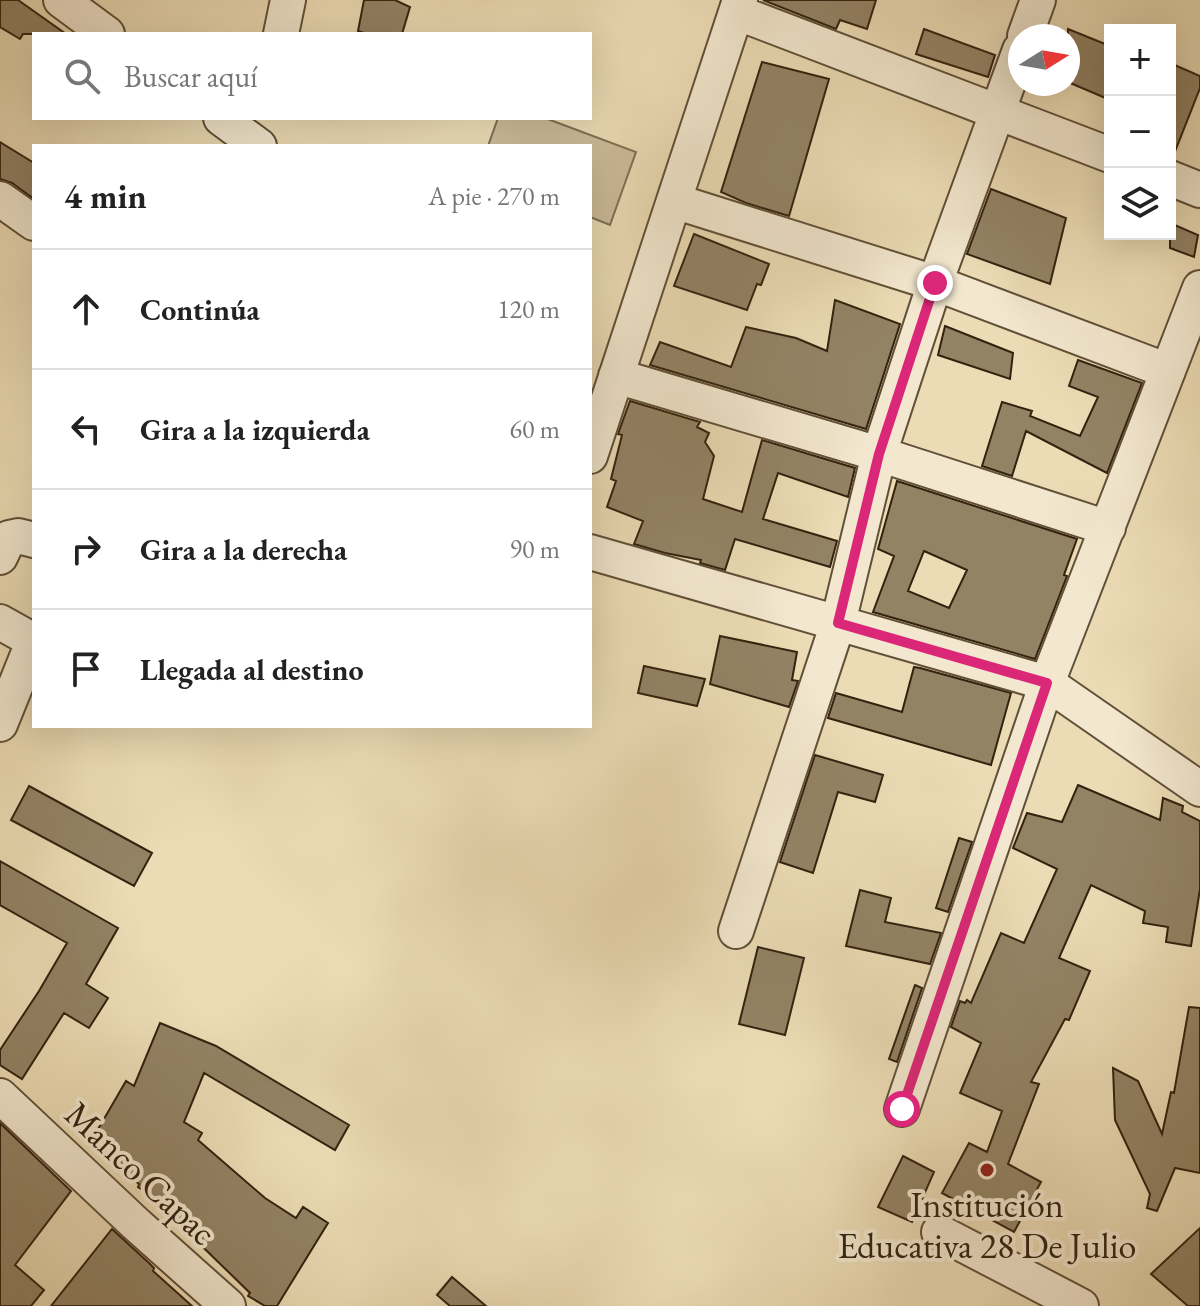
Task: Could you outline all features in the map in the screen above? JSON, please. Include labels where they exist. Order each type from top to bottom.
[{"type":"street","points":[[61,0],[104,32]]},
{"type":"street","points":[[281,32],[288,0]]},
{"type":"street","points":[[1029,24],[1038,0]]},
{"type":"street","points":[[592,450],[738,6],[1104,153]]},
{"type":"street","points":[[736,931],[838,623],[879,454],[935,283],[1008,82]]},
{"type":"street","points":[[225,120],[259,136]]},
{"type":"street","points":[[1176,180],[1200,190]]},
{"type":"street","points":[[0,199],[32,222]]},
{"type":"street","points":[[674,201],[935,283],[1168,371]]},
{"type":"street","points":[[902,1109],[1047,683],[1200,288]]},
{"type":"street","points":[[616,376],[879,454],[1108,528]]},
{"type":"street","points":[[0,557],[9,538],[18,536],[32,540]]},
{"type":"street","points":[[592,553],[1047,683],[1200,789]]},
{"type":"street","points":[[0,622],[32,639]]},
{"type":"street","points":[[0,724],[32,645]]},
{"type":"street","name":"Manco Capac","points":[[0,1096],[228,1306]]},
{"type":"street","points":[[939,1232],[1081,1306]]},
{"type":"shaded area","points":[[497,120],[550,120],[636,152],[610,225],[592,218],[592,144],[489,144]]},
{"type":"building","points":[[0,0],[18,0],[63,32],[32,32],[23,34],[20,39],[0,27]]},
{"type":"building","points":[[364,0],[395,0],[410,7],[403,32],[358,31]]},
{"type":"building","points":[[763,0],[876,0],[867,29],[840,20],[836,29]]},
{"type":"building","points":[[924,29],[995,55],[988,77],[916,54]]},
{"type":"building","points":[[1080,34],[1104,44],[1104,97],[1080,87]]},
{"type":"building","points":[[762,62],[829,79],[789,216],[721,192]]},
{"type":"building","points":[[1176,66],[1200,76],[1200,88],[1176,149]]},
{"type":"building","points":[[0,142],[32,162],[32,198],[12,183],[0,179]]},
{"type":"building","points":[[991,189],[1066,218],[1050,284],[967,254]]},
{"type":"building","points":[[1176,226],[1198,235],[1194,257],[1170,248],[1170,240],[1176,240]]},
{"type":"building","points":[[694,234],[769,264],[747,310],[674,286]]},
{"type":"building","points":[[835,300],[900,324],[866,429],[650,365],[660,342],[731,367],[746,327],[796,338],[827,351]]},
{"type":"building","points":[[945,326],[1013,353],[1010,379],[938,355]]},
{"type":"building","points":[[1078,360],[1142,383],[1107,473],[1026,431],[1012,476],[982,466],[1002,402],[1032,411],[1030,416],[1080,436],[1098,397],[1069,386]]},
{"type":"building","points":[[630,401],[700,422],[697,427],[709,433],[705,442],[714,456],[703,499],[742,512],[762,440],[855,468],[848,497],[778,473],[763,519],[837,541],[830,567],[735,539],[725,570],[700,563],[701,560],[634,544],[643,521],[607,507],[616,481],[611,479],[622,435],[618,434]]},
{"type":"building","points":[[897,481],[1077,539],[1064,575],[1067,576],[1035,659],[873,612],[894,556],[878,549]],"holes":[[[924,551],[967,570],[949,608],[908,591]]]},
{"type":"building","points":[[720,636],[797,652],[792,680],[798,681],[789,707],[710,684]]},
{"type":"building","points":[[644,666],[705,679],[697,706],[638,693]]},
{"type":"building","points":[[914,667],[1011,693],[991,765],[828,718],[836,693],[902,712]]},
{"type":"building","points":[[815,755],[883,775],[875,802],[838,792],[813,873],[780,862]]},
{"type":"building","points":[[1078,785],[1160,820],[1163,798],[1183,806],[1182,812],[1200,821],[1200,889],[1191,946],[1166,942],[1168,927],[1143,923],[1145,911],[1091,885],[1059,958],[1090,971],[1069,1020],[1065,1019],[1031,1082],[1039,1084],[1008,1164],[1041,1182],[1014,1232],[942,1193],[969,1143],[987,1152],[1002,1111],[960,1093],[981,1043],[951,1027],[960,1001],[971,1003],[1001,933],[1024,943],[1057,869],[1013,848],[1027,813],[1062,822]]},
{"type":"building","points":[[29,786],[152,853],[134,886],[11,820]]},
{"type":"building","points":[[959,838],[972,842],[948,912],[936,908]]},
{"type":"building","points":[[0,861],[118,928],[86,984],[108,998],[89,1028],[64,1013],[22,1079],[0,1065],[0,1050],[67,943],[0,905]]},
{"type":"building","points":[[860,890],[891,898],[885,922],[941,933],[930,964],[846,946]]},
{"type":"building","points":[[758,947],[804,958],[785,1035],[739,1024]]},
{"type":"building","points":[[915,985],[922,988],[897,1062],[889,1059]]},
{"type":"building","points":[[1189,1007],[1200,1008],[1200,1173],[1175,1168],[1157,1211],[1147,1208],[1150,1194],[1115,1120],[1113,1068],[1138,1081],[1162,1134],[1171,1092],[1174,1093]]},
{"type":"building","points":[[160,1023],[216,1046],[349,1125],[335,1150],[204,1073],[184,1122],[202,1133],[198,1140],[265,1198],[296,1218],[303,1207],[328,1223],[277,1306],[265,1306],[248,1296],[250,1293],[173,1218],[177,1212],[138,1187],[139,1184],[87,1144],[126,1081],[134,1086]]},
{"type":"building","points":[[0,1123],[71,1191],[15,1265],[44,1290],[31,1306],[0,1306]]},
{"type":"building","points":[[903,1156],[934,1172],[912,1222],[878,1207]]},
{"type":"building","points":[[1200,1228],[1200,1306],[1188,1306],[1151,1274]]},
{"type":"building","points":[[112,1229],[154,1268],[153,1271],[192,1306],[51,1306]]},
{"type":"building","points":[[452,1277],[486,1306],[450,1306],[437,1295]]},
{"type":"place","name":"Institución Educativa 28 De Julio","points":[[987,1170]]},
{"type":"route","points":[[902,1109],[1047,683],[838,623],[879,454],[935,283]]}]
